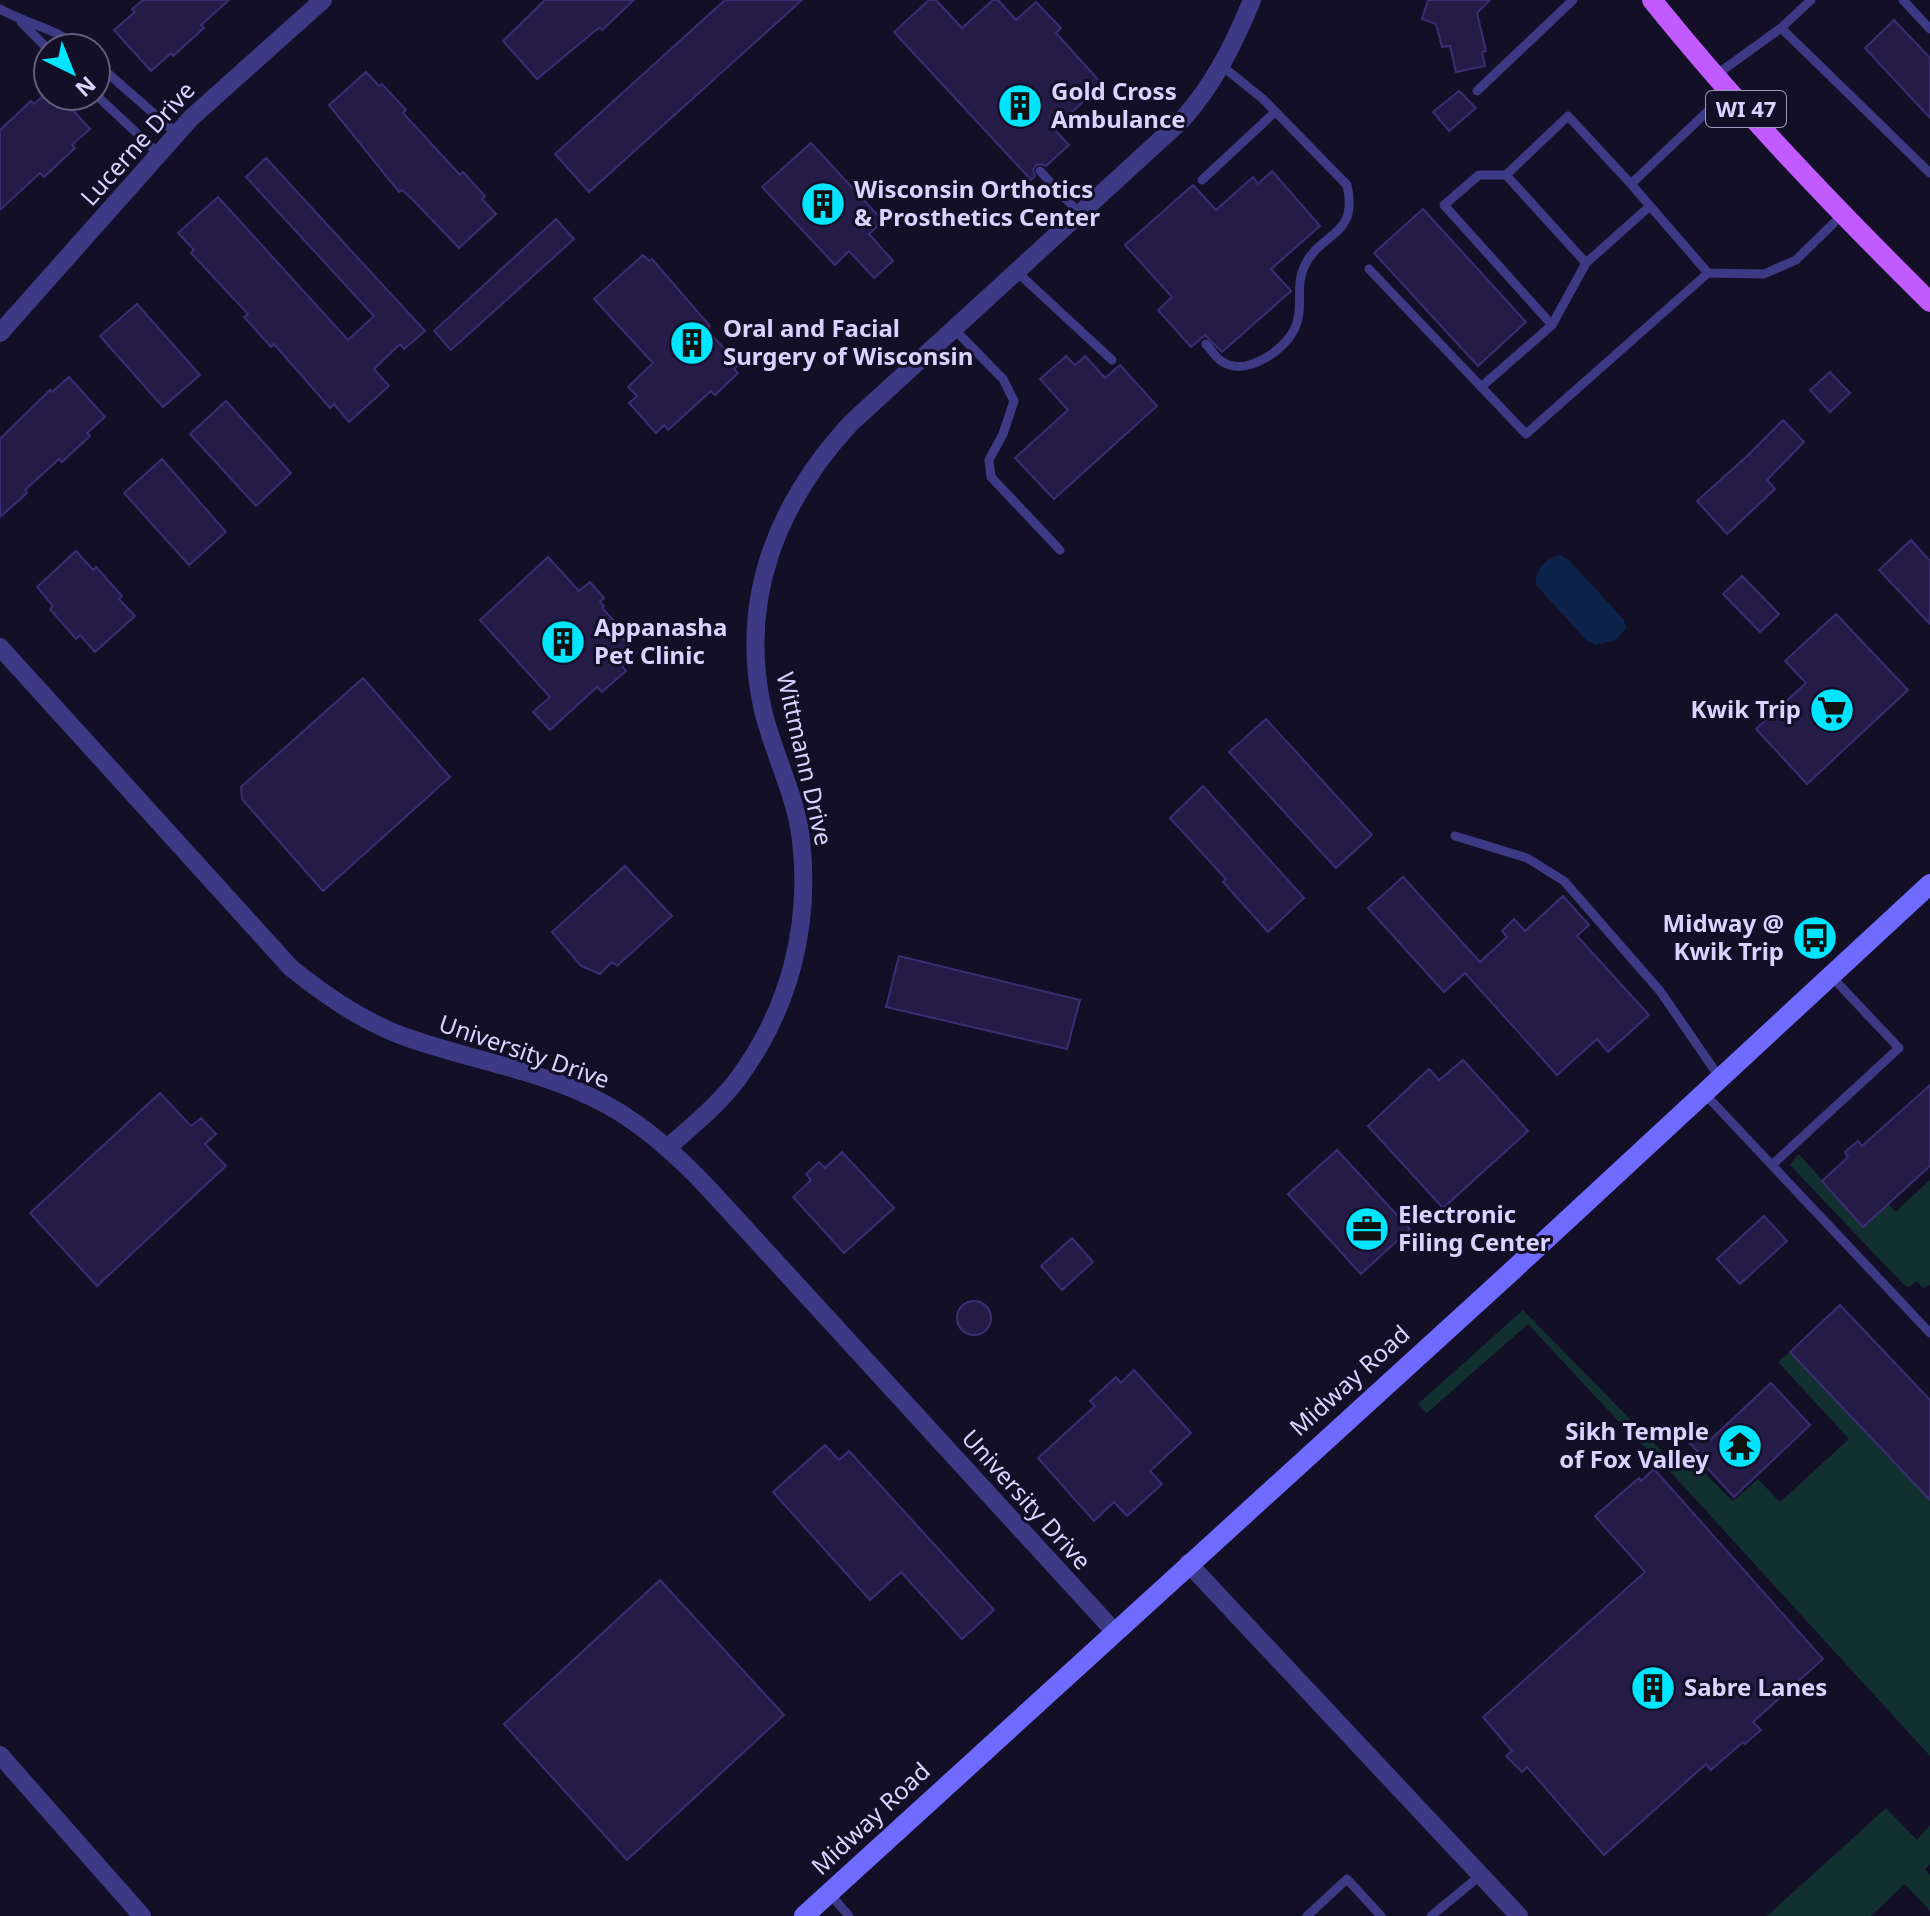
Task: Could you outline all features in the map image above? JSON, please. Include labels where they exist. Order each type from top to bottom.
[{"type":"main road","name":"WI 47","points":[[1652,0],[1842,215],[1930,302]]},
{"type":"main road","name":"Midway Road","points":[[804,1916],[1930,884]]},
{"type":"street","name":"Lucerne Drive","points":[[0,333],[176,133],[323,0]]},
{"type":"street","name":"Wittmann Drive","points":[[667,1148],[735,1082],[763,1041],[782,1002],[791,974],[803,916],[801,836],[792,796],[762,705],[756,659],[757,614],[776,533],[814,467],[838,437],[1182,120],[1222,66],[1252,0]]},
{"type":"street","name":"University Drive","points":[[0,647],[291,968],[326,996],[400,1035],[577,1090],[608,1106],[667,1148],[704,1183],[1114,1631]]},
{"type":"street","points":[[1188,1563],[1519,1916]]},
{"type":"street","points":[[0,1755],[142,1916]]},
{"type":"lane","points":[[1477,91],[1573,0]]},
{"type":"lane","points":[[1631,184],[1723,83],[1811,0]]},
{"type":"lane","points":[[1903,0],[1930,29]]},
{"type":"lane","points":[[0,9],[19,20],[32,33]]},
{"type":"lane","points":[[19,20],[55,32]]},
{"type":"lane","points":[[1781,28],[1795,38],[1930,173]]},
{"type":"lane","points":[[1206,344],[1223,362],[1237,366],[1259,362],[1279,348],[1295,329],[1300,311],[1301,272],[1308,258],[1347,220],[1350,201],[1347,185],[1275,112],[1222,66]]},
{"type":"lane","points":[[112,77],[176,133]]},
{"type":"lane","points":[[112,110],[158,153]]},
{"type":"lane","points":[[1202,180],[1275,112]]},
{"type":"lane","points":[[1552,325],[1444,205],[1479,175],[1506,175],[1568,116],[1708,273]]},
{"type":"lane","points":[[1040,171],[1080,214]]},
{"type":"lane","points":[[1506,175],[1586,263]]},
{"type":"lane","points":[[1481,387],[1552,325],[1586,263],[1650,206]]},
{"type":"lane","points":[[1369,269],[1526,434],[1708,273],[1764,274],[1785,265],[1796,260],[1842,215]]},
{"type":"lane","points":[[1017,272],[1112,360]]},
{"type":"lane","points":[[954,329],[1003,379],[1014,401],[1003,434],[989,460],[991,477],[1060,550]]},
{"type":"lane","points":[[1455,836],[1527,858],[1564,881],[1660,991],[1720,1078]]},
{"type":"lane","points":[[1772,1165],[1899,1048],[1831,976]]},
{"type":"lane","points":[[1704,1093],[1930,1333]]},
{"type":"lane","points":[[1431,1916],[1481,1875]]},
{"type":"lane","points":[[1307,1916],[1347,1879],[1381,1916]]},
{"type":"lane","points":[[829,1893],[849,1916]]},
{"type":"green space","points":[[1797,1155],[1863,1226],[1888,1204],[1896,1211],[1930,1180],[1930,1285],[1923,1288],[1917,1281],[1909,1287],[1903,1284],[1790,1165]]},
{"type":"green space","points":[[1523,1310],[1677,1467],[1693,1462],[1733,1501],[1758,1479],[1780,1502],[1849,1439],[1778,1362],[1790,1352],[1930,1500],[1930,1756],[1654,1454],[1635,1439],[1528,1324],[1427,1413],[1418,1404]]},
{"type":"green space","points":[[1886,1808],[1917,1840],[1930,1825],[1930,1864],[1925,1869],[1930,1875],[1930,1911],[1905,1884],[1871,1916],[1767,1916]]},
{"type":"water","points":[[1560,555],[1569,560],[1624,620],[1626,628],[1616,640],[1596,645],[1587,641],[1536,585],[1542,566]]},
{"type":"building","points":[[143,0],[229,0],[201,25],[204,28],[151,71],[114,30],[135,12],[132,9]]},
{"type":"building","points":[[545,0],[634,0],[602,30],[596,30],[537,79],[503,41]]},
{"type":"building","points":[[725,0],[802,0],[589,192],[555,154]]},
{"type":"building","name":"Gold Cross Ambulance","points":[[929,0],[936,0],[962,28],[993,0],[998,0],[1016,20],[1036,2],[1061,28],[1056,33],[1102,84],[1054,129],[1069,145],[1046,166],[1036,165],[1033,170],[1035,176],[1031,180],[894,32]]},
{"type":"building","points":[[1428,0],[1490,0],[1477,13],[1486,51],[1482,52],[1485,66],[1456,72],[1450,46],[1442,47],[1436,24],[1422,19]]},
{"type":"building","points":[[1894,20],[1930,58],[1930,118],[1865,48]]},
{"type":"building","points":[[366,72],[406,110],[403,113],[460,175],[463,172],[485,196],[482,199],[496,214],[459,248],[413,200],[402,190],[399,192],[329,105]]},
{"type":"building","points":[[1459,91],[1476,108],[1449,131],[1433,112]]},
{"type":"building","points":[[31,101],[32,112],[75,112],[90,129],[44,177],[40,173],[0,210],[0,130]]},
{"type":"building","name":"Wisconsin Orthotics & Prosthetics Center","points":[[811,143],[883,221],[869,234],[893,261],[874,278],[849,251],[835,265],[762,187]]},
{"type":"building","points":[[266,158],[425,331],[404,349],[400,344],[374,369],[389,386],[349,422],[334,404],[330,408],[274,344],[271,347],[244,317],[248,314],[191,253],[194,250],[178,233],[218,197],[348,340],[374,316],[246,177]]},
{"type":"building","points":[[1272,171],[1320,226],[1271,269],[1291,291],[1222,352],[1205,335],[1191,347],[1158,310],[1172,297],[1125,245],[1193,185],[1216,210],[1253,177],[1258,184]]},
{"type":"building","points":[[1423,209],[1526,322],[1478,366],[1374,253]]},
{"type":"building","points":[[556,219],[574,239],[451,350],[434,331]]},
{"type":"building","name":"Oral and Facial Surgery of Wisconsin","points":[[643,255],[649,261],[652,259],[710,326],[706,329],[735,360],[733,362],[737,366],[734,369],[738,373],[715,395],[711,391],[668,430],[664,425],[656,433],[629,403],[637,396],[628,387],[653,363],[594,299]]},
{"type":"building","points":[[137,304],[200,375],[163,407],[100,336]]},
{"type":"building","points":[[1066,356],[1075,365],[1085,356],[1105,378],[1120,365],[1157,406],[1054,499],[1015,458],[1068,410],[1040,379]]},
{"type":"building","points":[[1830,372],[1850,393],[1830,412],[1810,390]]},
{"type":"building","points":[[69,377],[105,417],[87,433],[90,436],[62,462],[59,459],[0,517],[0,439],[50,390],[52,392]]},
{"type":"building","points":[[226,401],[291,473],[256,506],[190,434]]},
{"type":"building","points":[[1783,420],[1804,442],[1767,480],[1775,489],[1727,534],[1697,501]]},
{"type":"building","points":[[162,459],[226,532],[189,565],[124,493]]},
{"type":"building","points":[[1911,540],[1930,561],[1930,624],[1879,570]]},
{"type":"building","points":[[76,551],[93,570],[96,567],[135,616],[95,652],[80,635],[76,639],[50,609],[53,606],[37,587]]},
{"type":"building","name":"Appanasha Pet Clinic","points":[[548,557],[579,591],[590,582],[604,598],[600,602],[604,606],[602,608],[620,627],[616,631],[636,653],[622,666],[626,671],[602,692],[597,687],[550,730],[533,712],[550,697],[480,620]]},
{"type":"building","points":[[1742,576],[1779,614],[1760,632],[1723,594]]},
{"type":"building","name":"Kwik Trip","points":[[1836,614],[1908,690],[1807,784],[1756,729],[1806,683],[1785,661]]},
{"type":"building","points":[[363,678],[450,777],[323,891],[242,799],[241,787]]},
{"type":"building","points":[[1266,719],[1372,835],[1336,868],[1229,752]]},
{"type":"building","points":[[1203,786],[1304,898],[1268,932],[1223,882],[1226,879],[1170,818]]},
{"type":"building","points":[[625,866],[672,916],[617,966],[612,962],[600,974],[581,966],[552,932]]},
{"type":"building","points":[[1403,877],[1480,962],[1507,937],[1502,931],[1514,919],[1525,931],[1563,896],[1589,925],[1577,936],[1649,1015],[1608,1052],[1597,1039],[1557,1075],[1465,973],[1444,992],[1368,908]]},
{"type":"building","points":[[899,956],[1080,1000],[1067,1049],[886,1007]]},
{"type":"building","points":[[1463,1060],[1528,1131],[1443,1208],[1368,1126],[1429,1069],[1439,1080]]},
{"type":"building","points":[[1930,1085],[1930,1166],[1863,1227],[1822,1181],[1848,1157],[1845,1152],[1858,1141],[1862,1146]]},
{"type":"building","points":[[160,1093],[191,1126],[201,1118],[216,1134],[205,1144],[226,1166],[97,1286],[30,1213]]},
{"type":"building","points":[[1337,1150],[1410,1229],[1361,1274],[1288,1194]]},
{"type":"building","points":[[842,1152],[894,1208],[844,1253],[793,1197],[811,1180],[806,1174],[819,1162],[825,1168]]},
{"type":"building","points":[[1764,1216],[1787,1241],[1740,1284],[1717,1259]]},
{"type":"building","points":[[1072,1238],[1093,1262],[1062,1290],[1041,1266]]},
{"type":"building","points":[[974,1301],[986,1306],[991,1318],[986,1330],[974,1335],[962,1330],[957,1318],[962,1306]]},
{"type":"building","points":[[1840,1305],[1930,1400],[1930,1500],[1790,1352]]},
{"type":"building","points":[[1134,1370],[1191,1433],[1150,1471],[1162,1484],[1127,1516],[1114,1502],[1094,1521],[1038,1458],[1095,1406],[1090,1401],[1116,1377],[1121,1383]]},
{"type":"building","name":"Sikh Temple of Fox Valley","points":[[1771,1383],[1810,1425],[1734,1497],[1695,1455],[1698,1452],[1682,1435],[1695,1424],[1710,1440]]},
{"type":"building","points":[[825,1445],[839,1460],[849,1451],[994,1610],[962,1639],[901,1572],[870,1600],[773,1492]]},
{"type":"building","name":"Sabre Lanes","points":[[1654,1469],[1823,1659],[1753,1722],[1761,1730],[1711,1770],[1706,1764],[1604,1855],[1527,1767],[1522,1772],[1506,1756],[1512,1751],[1483,1717],[1645,1572],[1595,1516]]},
{"type":"building","points":[[660,1580],[784,1715],[627,1860],[504,1724]]},
{"type":"place","name":"Gold Cross Ambulance","points":[[1020,106]]},
{"type":"place","name":"Wisconsin Orthotics & Prosthetics Center","points":[[823,204]]},
{"type":"place","name":"Oral and Facial Surgery of Wisconsin","points":[[692,343]]},
{"type":"place","name":"Appanasha Pet Clinic","points":[[563,642]]},
{"type":"place","name":"Kwik Trip","points":[[1832,710]]},
{"type":"place","name":"Midway @ Kwik Trip","points":[[1815,938]]},
{"type":"place","name":"Electronic Filing Center","points":[[1367,1229]]},
{"type":"place","name":"Sikh Temple of Fox Valley","points":[[1740,1446]]},
{"type":"place","name":"Sabre Lanes","points":[[1653,1688]]}]
